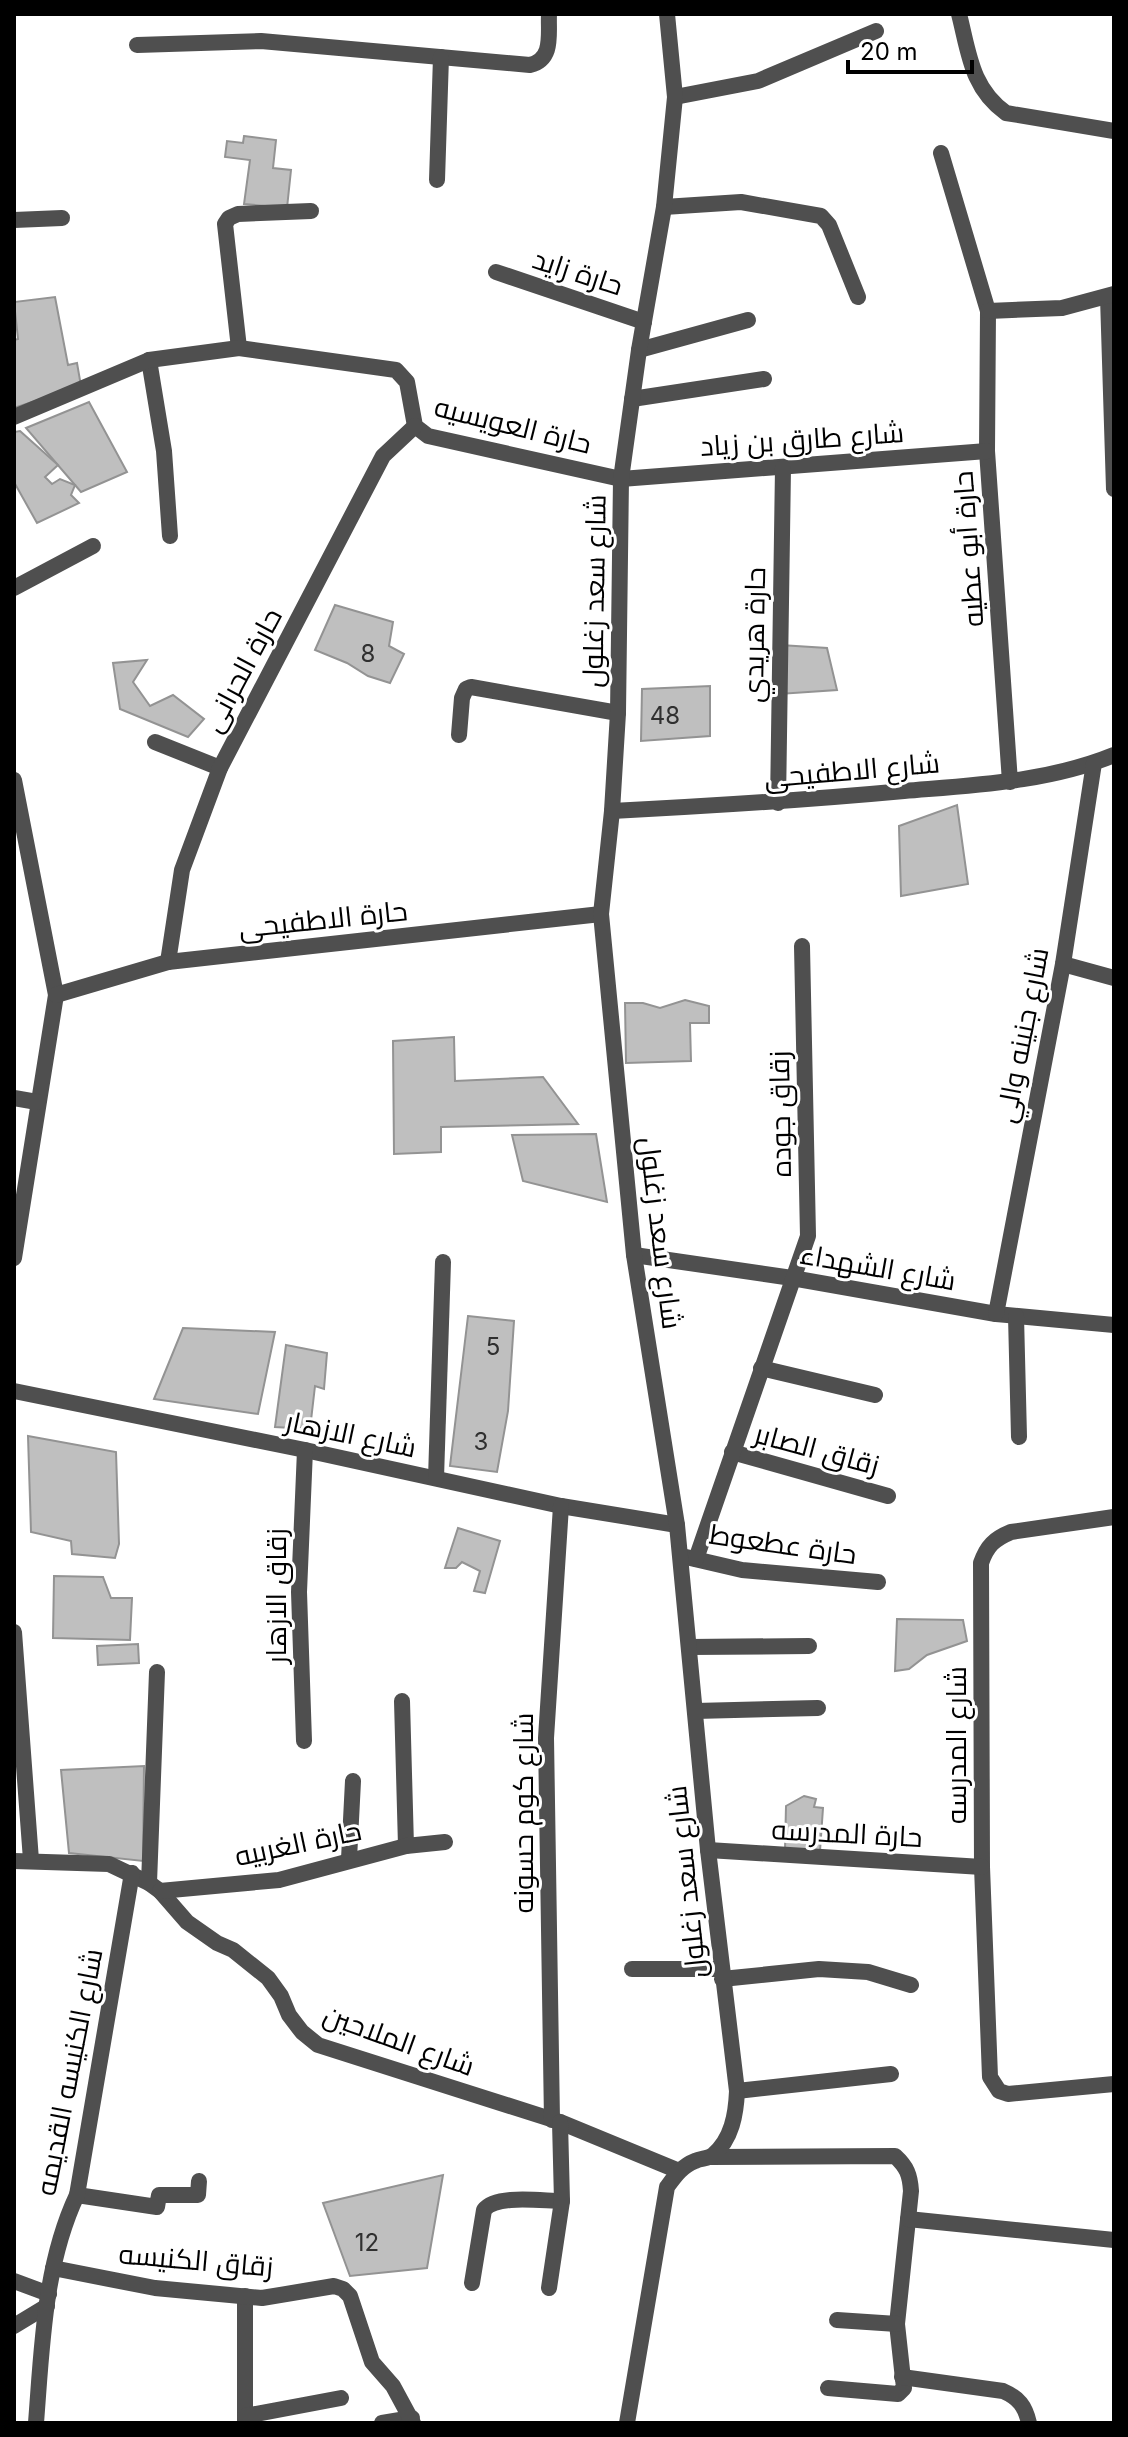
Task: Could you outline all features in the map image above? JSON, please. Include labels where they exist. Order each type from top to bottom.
[{"type":"street","points":[[137,45],[261,41],[530,65],[540,63],[547,55],[549,14]]},
{"type":"street","name":"شارع سعد زغلول","points":[[667,14],[675,97],[664,207],[621,479],[618,713],[601,914],[634,1255],[677,1525],[688,1557],[689,1647],[708,1850],[737,2091],[736,2115],[727,2137],[711,2157]]},
{"type":"street","points":[[959,14],[976,80],[994,104],[1006,113],[1114,131]]},
{"type":"street","points":[[675,97],[758,81],[876,31]]},
{"type":"street","points":[[437,180],[441,57]]},
{"type":"street","name":"حارة أبو عطيه","points":[[941,153],[988,311],[987,451],[1010,782]]},
{"type":"street","points":[[664,207],[741,202],[821,216],[829,225],[858,297]]},
{"type":"street","points":[[239,348],[225,224],[238,214],[311,211]]},
{"type":"street","points":[[14,220],[62,218]]},
{"type":"street","name":"حارة زايد","points":[[496,272],[644,322]]},
{"type":"street","points":[[988,311],[1062,308],[1111,296],[1114,489]]},
{"type":"street","points":[[639,350],[748,320]]},
{"type":"street","name":"حارة العويسيه","points":[[14,417],[149,360],[239,348],[396,370],[407,382],[415,426],[428,436],[621,479]]},
{"type":"street","points":[[149,360],[164,451],[170,536]]},
{"type":"street","points":[[632,399],[764,379]]},
{"type":"street","name":"حارة الحرانى","points":[[168,962],[182,870],[220,768],[383,456],[415,426]]},
{"type":"street","name":"شارع طارق بن زياد","points":[[621,479],[987,451]]},
{"type":"street","name":"حارة هريدي","points":[[778,803],[783,468]]},
{"type":"street","points":[[14,588],[93,546]]},
{"type":"street","points":[[459,735],[462,698],[466,689],[471,687],[618,713]]},
{"type":"street","points":[[155,742],[220,768]]},
{"type":"street","name":"شارع الاطفيحى","points":[[612,811],[778,803],[1010,782],[1094,763],[1114,755]]},
{"type":"street","name":"شارع جنينه والي","points":[[996,1314],[1063,964],[1094,763]]},
{"type":"street","points":[[14,780],[56,995],[14,1258]]},
{"type":"street","name":"حارة الاطفيحى","points":[[56,995],[168,962],[601,914]]},
{"type":"street","name":"زقاق جوده","points":[[688,1557],[732,1452],[808,1236],[802,946]]},
{"type":"street","points":[[1063,964],[1114,978]]},
{"type":"street","points":[[14,1098],[37,1102]]},
{"type":"street","name":"شارع الشهداء","points":[[634,1255],[792,1278],[996,1314],[1114,1325]]},
{"type":"street","points":[[436,1478],[443,1262]]},
{"type":"street","points":[[1016,1316],[1019,1437]]},
{"type":"street","points":[[761,1368],[875,1395]]},
{"type":"street","name":"شارع الازهار","points":[[14,1391],[561,1506],[677,1525]]},
{"type":"street","name":"زقاق الازهار","points":[[304,1741],[299,1592],[305,1450]]},
{"type":"street","name":"زقاق الصابر","points":[[732,1452],[888,1496]]},
{"type":"street","name":"شارع كوم حسونه","points":[[549,2288],[562,2201],[556,2121],[546,1738],[561,1506]]},
{"type":"street","name":"شارع المدرسه","points":[[1114,1517],[1011,1532],[997,1538],[986,1549],[981,1563],[982,1867],[990,2077],[999,2091],[1008,2094],[1114,2084]]},
{"type":"street","name":"حارة عطعوط","points":[[688,1557],[742,1570],[878,1582]]},
{"type":"street","points":[[14,1632],[23,1860]]},
{"type":"street","points":[[689,1647],[809,1646]]},
{"type":"street","points":[[154,1887],[157,1672]]},
{"type":"street","points":[[402,1701],[406,1846]]},
{"type":"street","points":[[695,1711],[818,1708]]},
{"type":"street","points":[[349,1859],[353,1781]]},
{"type":"street","name":"حارة الغربيه","points":[[154,1887],[279,1880],[349,1859],[406,1846],[445,1842]]},
{"type":"street","name":"حارة المدرسه","points":[[708,1850],[982,1867]]},
{"type":"street","name":"شارع الملاحين","points":[[23,1860],[109,1864],[132,1873],[154,1887],[187,1922],[233,1950],[268,1978],[281,1996],[289,2015],[302,2032],[318,2045],[556,2121],[679,2171]]},
{"type":"street","name":"شارع الكنيسه القديمه","points":[[36,2423],[53,2268],[62,2226],[77,2195],[132,1873]]},
{"type":"street","points":[[632,1969],[722,1974],[819,1969],[868,1972],[911,1985]]},
{"type":"street","points":[[737,2091],[891,2074]]},
{"type":"street","points":[[627,2423],[667,2187],[679,2171],[694,2161],[711,2157],[895,2156],[905,2165],[910,2178],[897,2324],[900,2386]]},
{"type":"street","points":[[77,2195],[157,2207],[159,2195],[198,2195],[199,2181]]},
{"type":"street","points":[[472,2283],[484,2210],[488,2205],[500,2201],[562,2201]]},
{"type":"street","points":[[908,2219],[1114,2240]]},
{"type":"street","name":"زقاق الكنيسه","points":[[53,2268],[155,2288],[262,2298],[334,2286],[343,2289],[350,2296],[372,2362],[393,2386],[412,2420]]},
{"type":"street","points":[[14,2281],[48,2300],[14,2326]]},
{"type":"street","points":[[245,2296],[245,2420],[341,2398]]},
{"type":"street","points":[[837,2320],[897,2324]]},
{"type":"street","points":[[828,2388],[900,2386],[1003,2391],[1016,2397],[1025,2407],[1029,2423]]},
{"type":"street","points":[[382,2423],[412,2420]]},
{"type":"building","points":[[244,136],[276,140],[273,168],[291,170],[287,208],[244,204],[250,160],[225,157],[227,141],[243,143]]},
{"type":"building","points":[[55,297],[68,365],[77,363],[81,386],[14,408],[14,340],[18,339],[14,302]]},
{"type":"building","points":[[89,402],[127,472],[81,492],[26,428]]},
{"type":"building","points":[[20,431],[58,465],[45,477],[52,484],[60,479],[75,485],[71,495],[79,503],[37,523],[14,482],[14,432]]},
{"type":"building","points":[[335,605],[393,622],[389,646],[404,654],[390,683],[368,676],[347,663],[315,650]]},
{"type":"building","points":[[780,645],[827,648],[837,690],[779,694]]},
{"type":"building","points":[[147,660],[133,682],[150,706],[173,695],[204,719],[188,737],[120,709],[113,663]]},
{"type":"building","points":[[710,686],[710,736],[641,741],[642,689]]},
{"type":"building","points":[[957,805],[968,884],[901,896],[899,826]]},
{"type":"building","points":[[685,1000],[709,1006],[709,1023],[690,1023],[691,1061],[626,1063],[625,1003],[643,1003],[660,1008]]},
{"type":"building","points":[[454,1037],[455,1081],[543,1077],[578,1124],[441,1127],[441,1152],[394,1154],[393,1041]]},
{"type":"building","points":[[596,1134],[607,1202],[523,1181],[512,1135]]},
{"type":"building","points":[[468,1316],[514,1321],[508,1411],[497,1472],[450,1466]]},
{"type":"building","points":[[183,1328],[275,1332],[258,1414],[154,1399]]},
{"type":"building","points":[[286,1345],[327,1353],[324,1389],[315,1386],[310,1429],[275,1427]]},
{"type":"building","points":[[28,1436],[116,1452],[119,1544],[115,1558],[72,1554],[71,1541],[31,1532]]},
{"type":"building","points":[[458,1528],[500,1541],[485,1593],[474,1591],[480,1571],[462,1562],[456,1568],[445,1568]]},
{"type":"building","points":[[54,1576],[103,1577],[111,1598],[132,1598],[130,1640],[53,1638]]},
{"type":"building","points":[[897,1619],[963,1620],[967,1641],[927,1655],[909,1669],[895,1671]]},
{"type":"building","points":[[138,1644],[139,1663],[98,1665],[97,1646]]},
{"type":"building","points":[[144,1766],[143,1861],[69,1853],[61,1770]]},
{"type":"building","points":[[804,1796],[816,1799],[814,1807],[823,1808],[820,1851],[785,1850],[786,1806]]},
{"type":"building","points":[[443,2175],[427,2268],[350,2276],[323,2203]]}]
